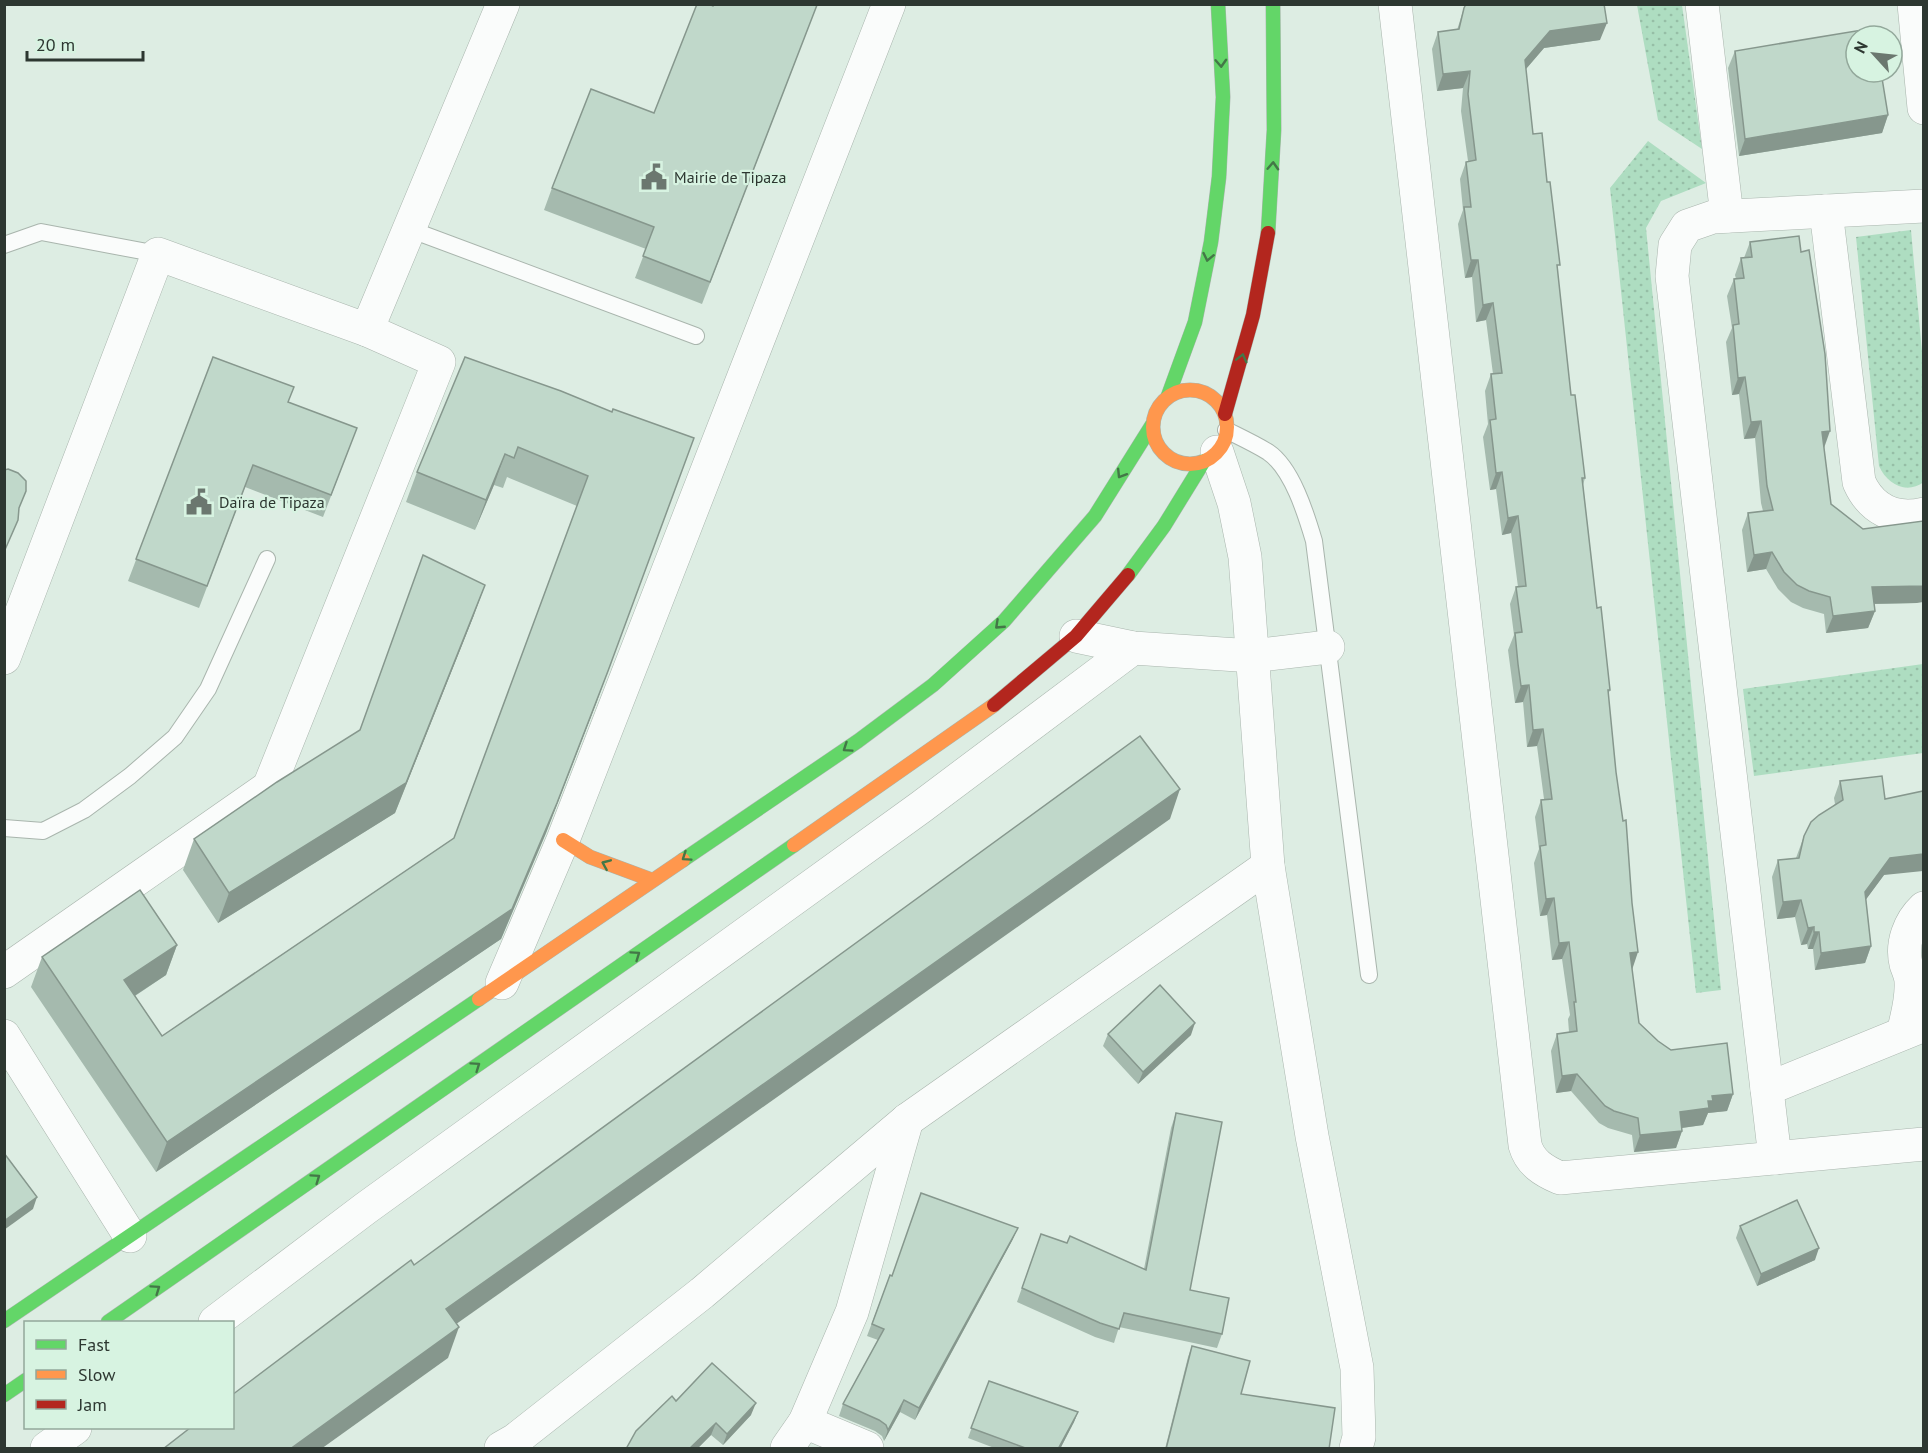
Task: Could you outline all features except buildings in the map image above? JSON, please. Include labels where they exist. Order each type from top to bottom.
[{"type":"main road","points":[[1168,396],[1195,322],[1211,242],[1223,97],[1218,4]]},
{"type":"main road","points":[[111,1321],[993,706],[1076,636],[1132,570],[1164,526],[1218,439],[1240,365],[1265,256],[1275,139],[1273,4]]},
{"type":"main road","points":[[4,1321],[858,741],[933,685],[995,629],[1056,563],[1095,516],[1152,425],[1160,404],[1168,396],[1184,390],[1201,392],[1215,400],[1218,439]]},
{"type":"main road","points":[[1152,425],[1155,441],[1165,455],[1180,463],[1188,464],[1218,439]]},
{"type":"main road","points":[[563,840],[590,857],[652,880]]},
{"type":"main road","points":[[4,1395],[24,1381]]},
{"type":"street","points":[[367,330],[503,4]]},
{"type":"street","points":[[502,983],[563,840],[889,4]]},
{"type":"street","points":[[1395,4],[1528,1156],[1560,1178],[1923,1144]]},
{"type":"street","points":[[1702,4],[1727,216]]},
{"type":"street","points":[[1917,16],[1923,108]]},
{"type":"street","points":[[1774,1158],[1672,276],[1675,245],[1687,226],[1713,217],[1923,206]]},
{"type":"street","points":[[1826,211],[1858,482],[1863,492],[1879,508],[1900,517],[1923,514]]},
{"type":"street","points":[[4,658],[158,254],[367,330],[472,374]]},
{"type":"street","points":[[4,972],[269,787],[439,362]]},
{"type":"street","points":[[1218,439],[1242,538],[1268,866],[1312,1136],[1357,1368],[1359,1437],[1356,1449]]},
{"type":"street","points":[[680,446],[712,458]]},
{"type":"street","points":[[1076,636],[1133,648],[1253,656],[1328,647]]},
{"type":"street","points":[[218,1321],[376,1202],[921,807],[1133,648]]},
{"type":"street","points":[[509,1446],[702,1293],[907,1120],[1268,866]]},
{"type":"street","points":[[1767,1089],[1913,1029],[1912,981],[1905,956],[1905,939],[1911,924],[1923,908]]},
{"type":"street","points":[[4,1036],[130,1236]]},
{"type":"street","points":[[788,1449],[805,1422],[852,1312],[907,1120]]},
{"type":"street","points":[[805,1422],[867,1449]]},
{"type":"street","points":[[47,1449],[74,1429]]},
{"type":"lane","points":[[409,229],[696,336]]},
{"type":"lane","points":[[4,245],[41,232],[158,254]]},
{"type":"lane","points":[[1218,439],[1270,453],[1290,479],[1304,507],[1314,541],[1369,975]]},
{"type":"lane","points":[[4,828],[43,831],[84,810],[130,776],[175,736],[208,689],[267,559]]},
{"type":"green space","points":[[1637,5],[1682,5],[1702,149],[1658,120]]},
{"type":"green space","points":[[1648,141],[1706,183],[1661,201],[1646,228],[1721,990],[1696,993],[1610,188]]},
{"type":"green space","points":[[1911,230],[1923,363],[1924,482],[1910,488],[1898,486],[1892,482],[1879,466],[1856,237]]},
{"type":"green space","points":[[1923,664],[1923,753],[1754,776],[1743,689]]},
{"type":"traffic: fast","points":[[1168,396],[1195,322],[1211,242],[1219,177],[1223,97],[1218,4]]},
{"type":"traffic: fast","points":[[1268,233],[1274,130],[1273,4]]},
{"type":"traffic: fast","points":[[683,860],[858,741],[933,685],[1004,621],[1095,516],[1152,425]]},
{"type":"traffic: fast","points":[[1128,575],[1164,526],[1204,461]]},
{"type":"traffic: fast","points":[[109,1321],[794,845]]},
{"type":"traffic: fast","points":[[4,1321],[479,999]]},
{"type":"traffic: fast","points":[[4,1395],[24,1381]]},
{"type":"traffic: slow","points":[[1190,390],[1204,393],[1216,401],[1224,413],[1227,427],[1224,441],[1216,453],[1204,461],[1190,464],[1176,461],[1164,453],[1156,441],[1153,427],[1156,413],[1164,401],[1176,393],[1190,390]]},
{"type":"traffic: slow","points":[[794,845],[994,705]]},
{"type":"traffic: slow","points":[[563,840],[590,857],[652,880]]},
{"type":"traffic: slow","points":[[479,999],[683,860]]},
{"type":"traffic: jam","points":[[1225,414],[1253,315],[1268,233]]},
{"type":"traffic: jam","points":[[994,705],[1076,636],[1128,575]]},
{"type":"place","name":"Mairie de Tipaza","points":[[654,177]]},
{"type":"place","name":"Daïra de Tipaza","points":[[199,502]]}]
